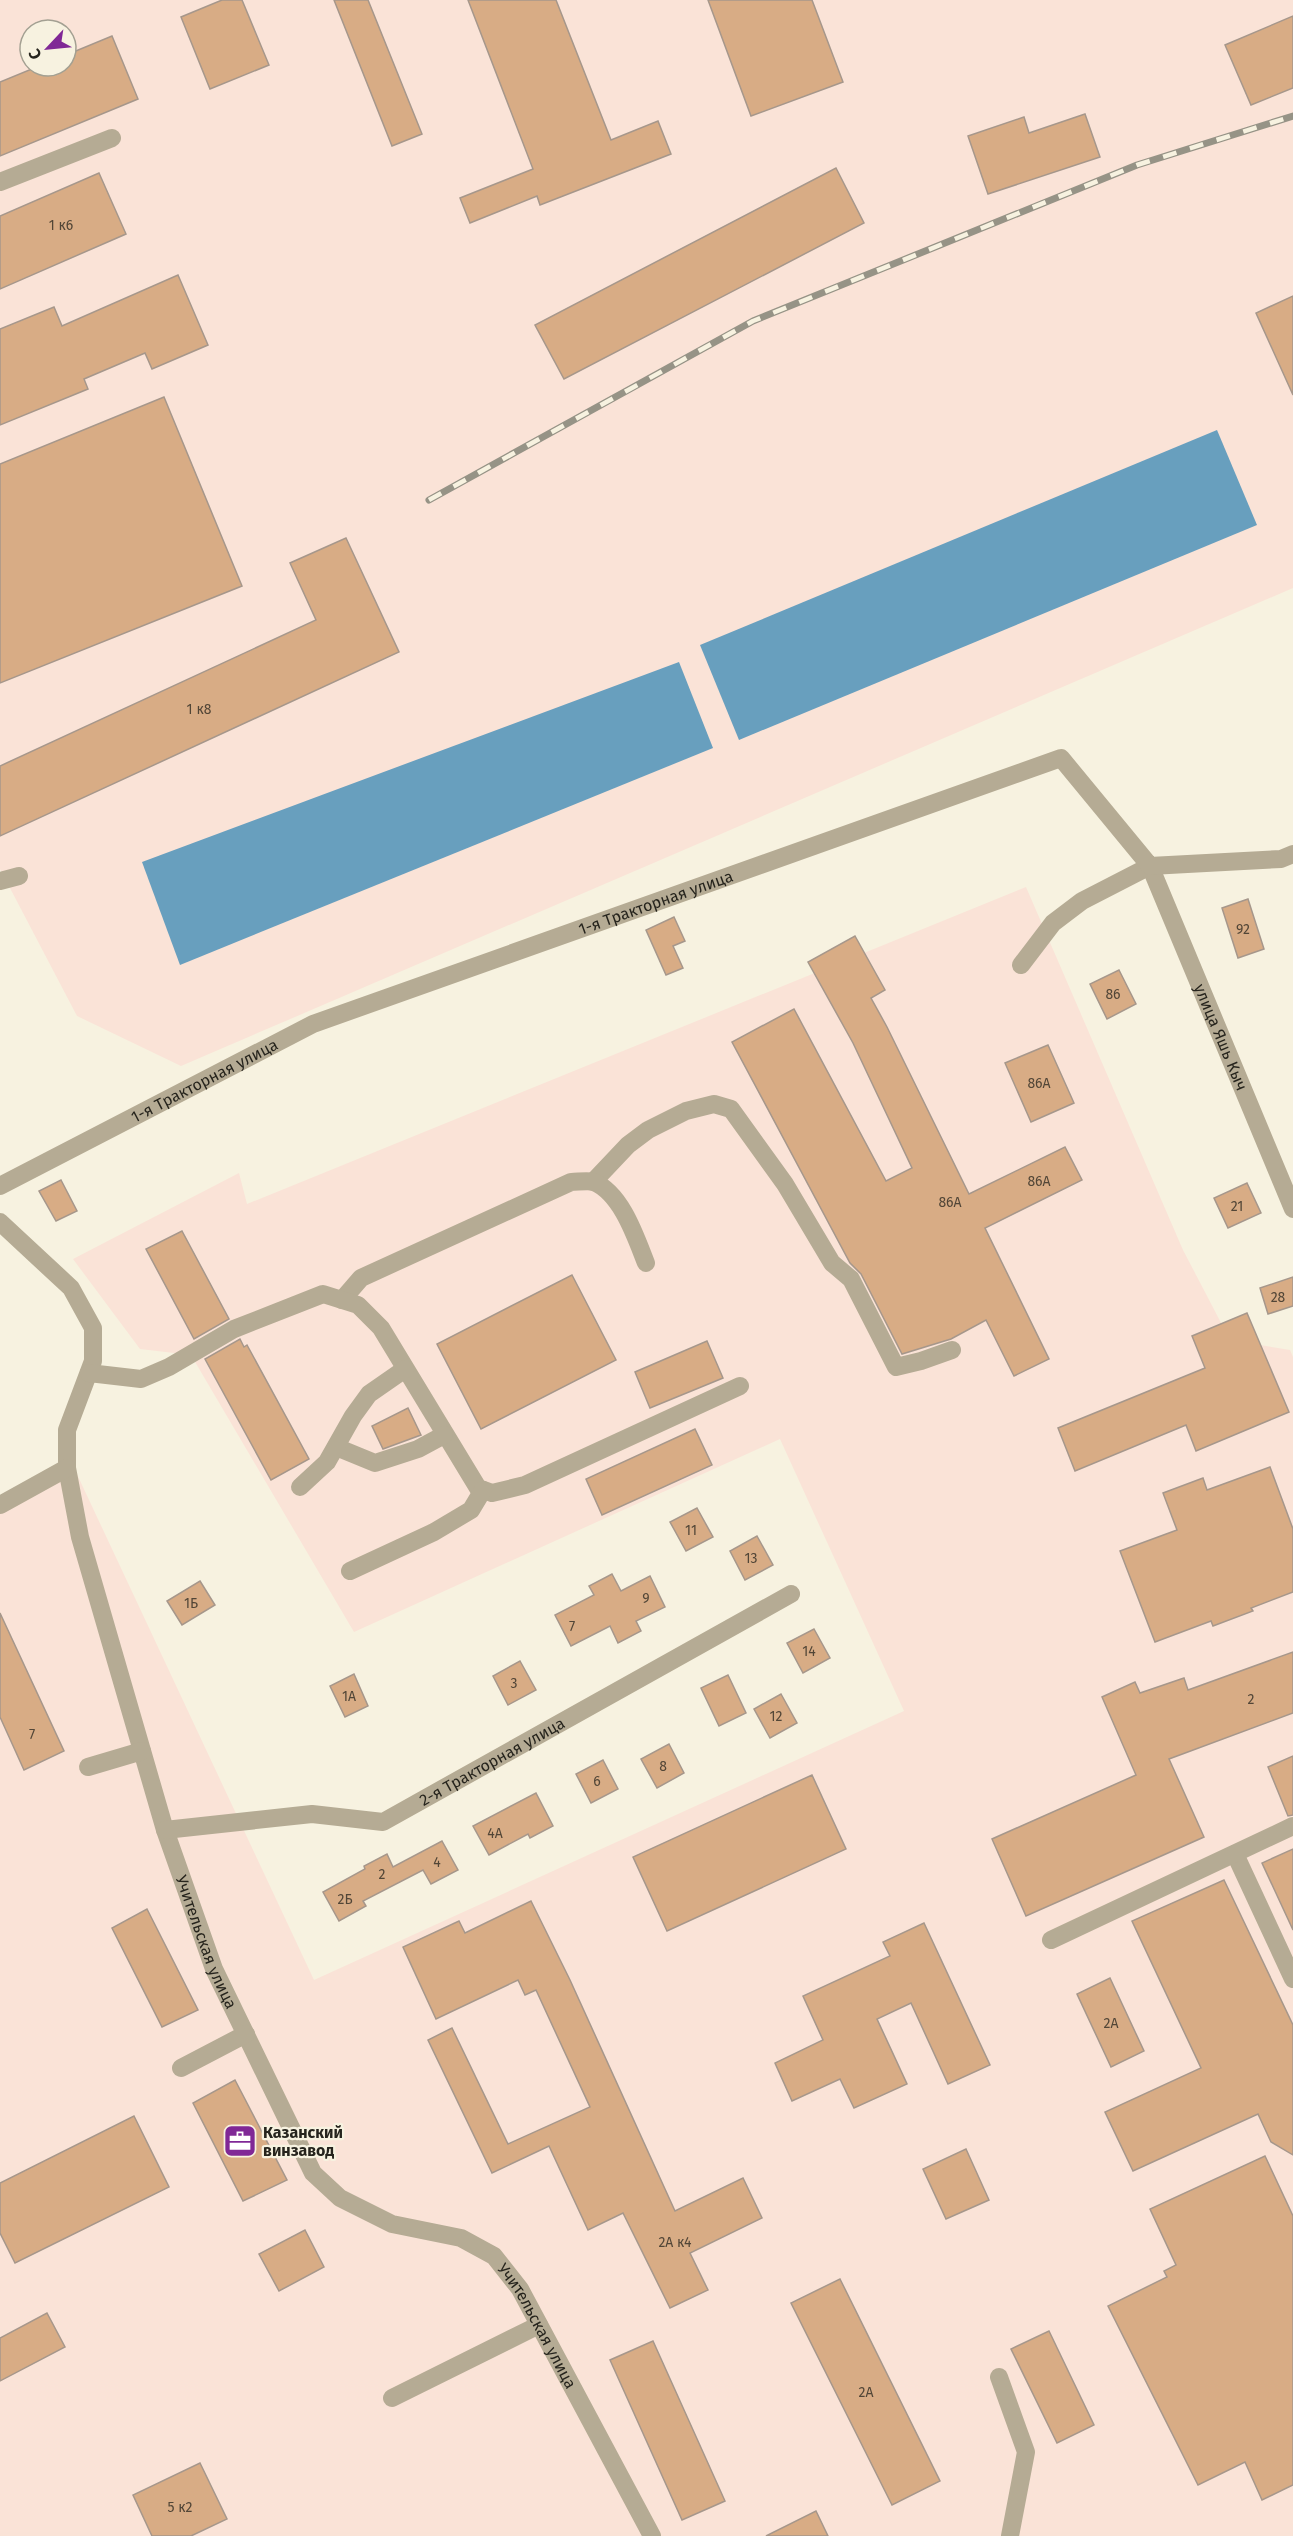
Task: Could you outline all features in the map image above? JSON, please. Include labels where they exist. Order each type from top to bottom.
[{"type":"street","points":[[0,182],[112,138]]},
{"type":"street","name":"1-я Тракторная улица","points":[[0,1186],[313,1024],[1061,758],[1150,866]]},
{"type":"street","points":[[1021,965],[1053,923],[1082,901],[1150,866],[1281,859],[1293,854]]},
{"type":"street","name":"улица Яшь Кыч","points":[[1150,866],[1293,1209]]},
{"type":"street","points":[[0,881],[19,876]]},
{"type":"street","points":[[593,1182],[628,1145],[648,1130],[686,1111],[714,1104],[731,1109],[785,1184],[832,1263],[851,1280],[896,1367],[952,1350]]},
{"type":"street","points":[[342,1300],[362,1278],[571,1182],[593,1182],[607,1191],[627,1215],[646,1263]]},
{"type":"street","name":"Учительская улица","points":[[0,1222],[71,1288],[93,1328],[93,1361],[67,1430],[67,1467],[80,1537],[165,1830],[214,1969],[314,2173],[340,2198],[392,2224],[461,2238],[494,2256],[520,2289],[652,2536]]},
{"type":"street","points":[[89,1373],[141,1378],[169,1367],[234,1329],[323,1294],[358,1305],[381,1328],[478,1488],[492,1493],[525,1485],[740,1386]]},
{"type":"street","points":[[300,1487],[327,1462],[353,1416],[369,1394],[405,1369]]},
{"type":"street","points":[[336,1447],[375,1463],[418,1449],[444,1435]]},
{"type":"street","points":[[0,1505],[67,1467]]},
{"type":"street","points":[[350,1571],[443,1527],[471,1510],[483,1490]]},
{"type":"street","name":"2-я Тракторная улица","points":[[165,1830],[312,1814],[383,1822],[791,1594]]},
{"type":"street","points":[[88,1767],[142,1752]]},
{"type":"street","points":[[1051,1940],[1293,1827]]},
{"type":"street","points":[[1235,1854],[1293,1978]]},
{"type":"street","points":[[181,2068],[246,2034]]},
{"type":"street","points":[[392,2398],[539,2325]]},
{"type":"street","points":[[999,2377],[1026,2452],[1010,2536]]},
{"type":"shaded area","points":[[0,0],[1293,0],[1293,588],[181,1066],[77,1016],[0,869]]},
{"type":"shaded area","points":[[1026,887],[1183,1250],[1230,1340],[1290,1350],[1293,1357],[1293,2536],[0,2536],[0,1508],[75,1470],[314,1980],[904,1711],[780,1439],[354,1632],[191,1355],[140,1349],[73,1259],[239,1173],[247,1204]]},
{"type":"water","points":[[1217,430],[1257,525],[739,740],[700,645]]},
{"type":"water","points":[[679,662],[713,748],[180,965],[142,862]]},
{"type":"building","points":[[222,0],[242,0],[269,65],[210,89],[181,17]]},
{"type":"building","points":[[334,0],[368,0],[422,134],[392,146]]},
{"type":"building","points":[[468,0],[556,0],[611,140],[658,121],[671,154],[540,205],[537,196],[470,223],[460,198],[533,169]]},
{"type":"building","points":[[708,0],[812,0],[843,82],[751,116]]},
{"type":"building","points":[[1293,16],[1293,88],[1251,105],[1225,45]]},
{"type":"building","points":[[112,36],[138,99],[0,156],[0,82],[18,75],[18,78],[78,78],[78,50]]},
{"type":"building","points":[[1085,114],[1100,157],[988,194],[968,136],[1024,117],[1029,133]]},
{"type":"building","points":[[836,168],[864,223],[564,379],[535,325]]},
{"type":"building","points":[[99,173],[126,234],[0,289],[0,216]]},
{"type":"building","points":[[178,275],[208,345],[152,369],[145,353],[84,379],[88,389],[0,425],[0,329],[54,307],[62,326]]},
{"type":"building","points":[[1293,296],[1293,395],[1256,313]]},
{"type":"building","points":[[164,397],[242,586],[0,683],[0,464]]},
{"type":"building","points":[[346,538],[399,652],[0,836],[0,766],[316,620],[290,563]]},
{"type":"building","points":[[1248,899],[1264,949],[1238,958],[1222,908]]},
{"type":"building","points":[[674,917],[685,941],[673,946],[683,968],[666,975],[646,930]]},
{"type":"building","points":[[855,936],[885,990],[871,998],[969,1194],[1065,1147],[1082,1180],[985,1228],[1049,1359],[1014,1376],[986,1320],[951,1339],[902,1354],[861,1274],[850,1263],[732,1042],[794,1009],[886,1181],[912,1168],[853,1043],[808,962]]},
{"type":"building","points":[[1119,970],[1136,1004],[1107,1019],[1090,984]]},
{"type":"building","points":[[1048,1045],[1074,1103],[1031,1122],[1005,1063]]},
{"type":"building","points":[[61,1180],[77,1211],[56,1221],[39,1191]]},
{"type":"building","points":[[1247,1183],[1261,1213],[1228,1228],[1214,1198]]},
{"type":"building","points":[[182,1231],[229,1319],[194,1339],[146,1249]]},
{"type":"building","points":[[572,1275],[616,1360],[481,1429],[437,1344]]},
{"type":"building","points":[[1293,1277],[1293,1306],[1268,1314],[1260,1288]]},
{"type":"building","points":[[1247,1313],[1289,1412],[1196,1451],[1186,1425],[1075,1471],[1058,1428],[1205,1368],[1192,1336]]},
{"type":"building","points":[[240,1339],[244,1347],[247,1345],[309,1459],[271,1480],[205,1359]]},
{"type":"building","points":[[707,1341],[723,1378],[650,1408],[635,1372]]},
{"type":"building","points":[[408,1408],[421,1435],[383,1449],[372,1426]]},
{"type":"building","points":[[695,1429],[712,1465],[602,1515],[586,1479]]},
{"type":"building","points":[[1270,1467],[1293,1529],[1293,1592],[1251,1608],[1253,1611],[1213,1626],[1211,1621],[1155,1642],[1120,1551],[1177,1530],[1163,1493],[1203,1478],[1207,1490]]},
{"type":"building","points":[[697,1508],[713,1537],[686,1551],[670,1522]]},
{"type":"building","points":[[757,1536],[773,1565],[745,1580],[730,1551]]},
{"type":"building","points":[[612,1574],[621,1591],[650,1576],[665,1607],[636,1621],[641,1631],[618,1643],[610,1626],[571,1646],[555,1615],[594,1595],[589,1586]]},
{"type":"building","points":[[200,1581],[215,1605],[182,1625],[167,1601]]},
{"type":"building","points":[[0,1613],[64,1751],[24,1770],[0,1717]]},
{"type":"building","points":[[814,1629],[830,1658],[803,1673],[787,1643]]},
{"type":"building","points":[[1293,1652],[1293,1713],[1169,1759],[1204,1837],[1026,1916],[992,1839],[1136,1775],[1102,1697],[1135,1682],[1140,1693],[1184,1678],[1188,1690]]},
{"type":"building","points":[[520,1661],[536,1690],[508,1705],[493,1676]]},
{"type":"building","points":[[354,1674],[368,1706],[345,1717],[330,1686]]},
{"type":"building","points":[[728,1675],[746,1713],[719,1726],[701,1688]]},
{"type":"building","points":[[781,1694],[797,1723],[770,1738],[754,1709]]},
{"type":"building","points":[[669,1744],[684,1773],[657,1788],[641,1759]]},
{"type":"building","points":[[1293,1756],[1293,1815],[1288,1816],[1268,1767]]},
{"type":"building","points":[[603,1760],[618,1789],[591,1803],[576,1774]]},
{"type":"building","points":[[812,1775],[846,1849],[667,1931],[633,1857]]},
{"type":"building","points":[[536,1793],[553,1826],[530,1838],[528,1834],[489,1855],[473,1826]]},
{"type":"building","points":[[442,1841],[458,1870],[431,1884],[423,1870],[363,1901],[366,1906],[339,1921],[323,1892],[387,1854],[393,1867]]},
{"type":"building","points":[[1293,1849],[1293,1930],[1262,1863]]},
{"type":"building","points":[[1224,1880],[1293,2025],[1293,2155],[1271,2142],[1258,2114],[1133,2171],[1105,2112],[1201,2068],[1132,1921]]},
{"type":"building","points":[[531,1901],[570,1980],[675,2211],[743,2178],[762,2218],[690,2253],[708,2290],[670,2308],[623,2213],[588,2230],[549,2146],[492,2173],[428,2040],[452,2028],[508,2144],[590,2107],[536,1990],[525,1995],[518,1980],[436,2019],[403,1947],[459,1921],[465,1933]]},
{"type":"building","points":[[147,1909],[198,2010],[162,2027],[112,1928]]},
{"type":"building","points":[[924,1923],[990,2065],[948,2084],[911,2003],[877,2019],[907,2084],[854,2108],[840,2079],[792,2101],[775,2063],[823,2040],[803,1996],[890,1956],[883,1942]]},
{"type":"building","points":[[1110,1978],[1144,2051],[1111,2067],[1077,1994]]},
{"type":"building","name":"Казанский винзавод","points":[[235,2080],[287,2180],[243,2201],[193,2103]]},
{"type":"building","points":[[134,2116],[169,2187],[15,2263],[0,2233],[0,2183]]},
{"type":"building","points":[[966,2149],[989,2200],[946,2219],[923,2169]]},
{"type":"building","points":[[1265,2156],[1293,2216],[1293,2485],[1262,2500],[1245,2462],[1198,2485],[1108,2306],[1167,2277],[1164,2271],[1176,2265],[1150,2209]]},
{"type":"building","points":[[305,2230],[324,2267],[279,2291],[259,2254]]},
{"type":"building","points":[[840,2279],[940,2481],[892,2505],[791,2303]]},
{"type":"building","points":[[47,2313],[65,2347],[0,2381],[0,2338]]},
{"type":"building","points":[[1049,2331],[1094,2425],[1057,2443],[1011,2349]]},
{"type":"building","points":[[653,2341],[725,2501],[682,2520],[610,2360]]},
{"type":"building","points":[[200,2463],[227,2519],[191,2536],[152,2536],[133,2495]]},
{"type":"building","points":[[816,2511],[828,2536],[766,2536]]},
{"type":"railway","points":[[429,500],[753,321],[1137,165],[1293,116]]},
{"type":"place","name":"Казанский винзавод","points":[[240,2141]]}]
